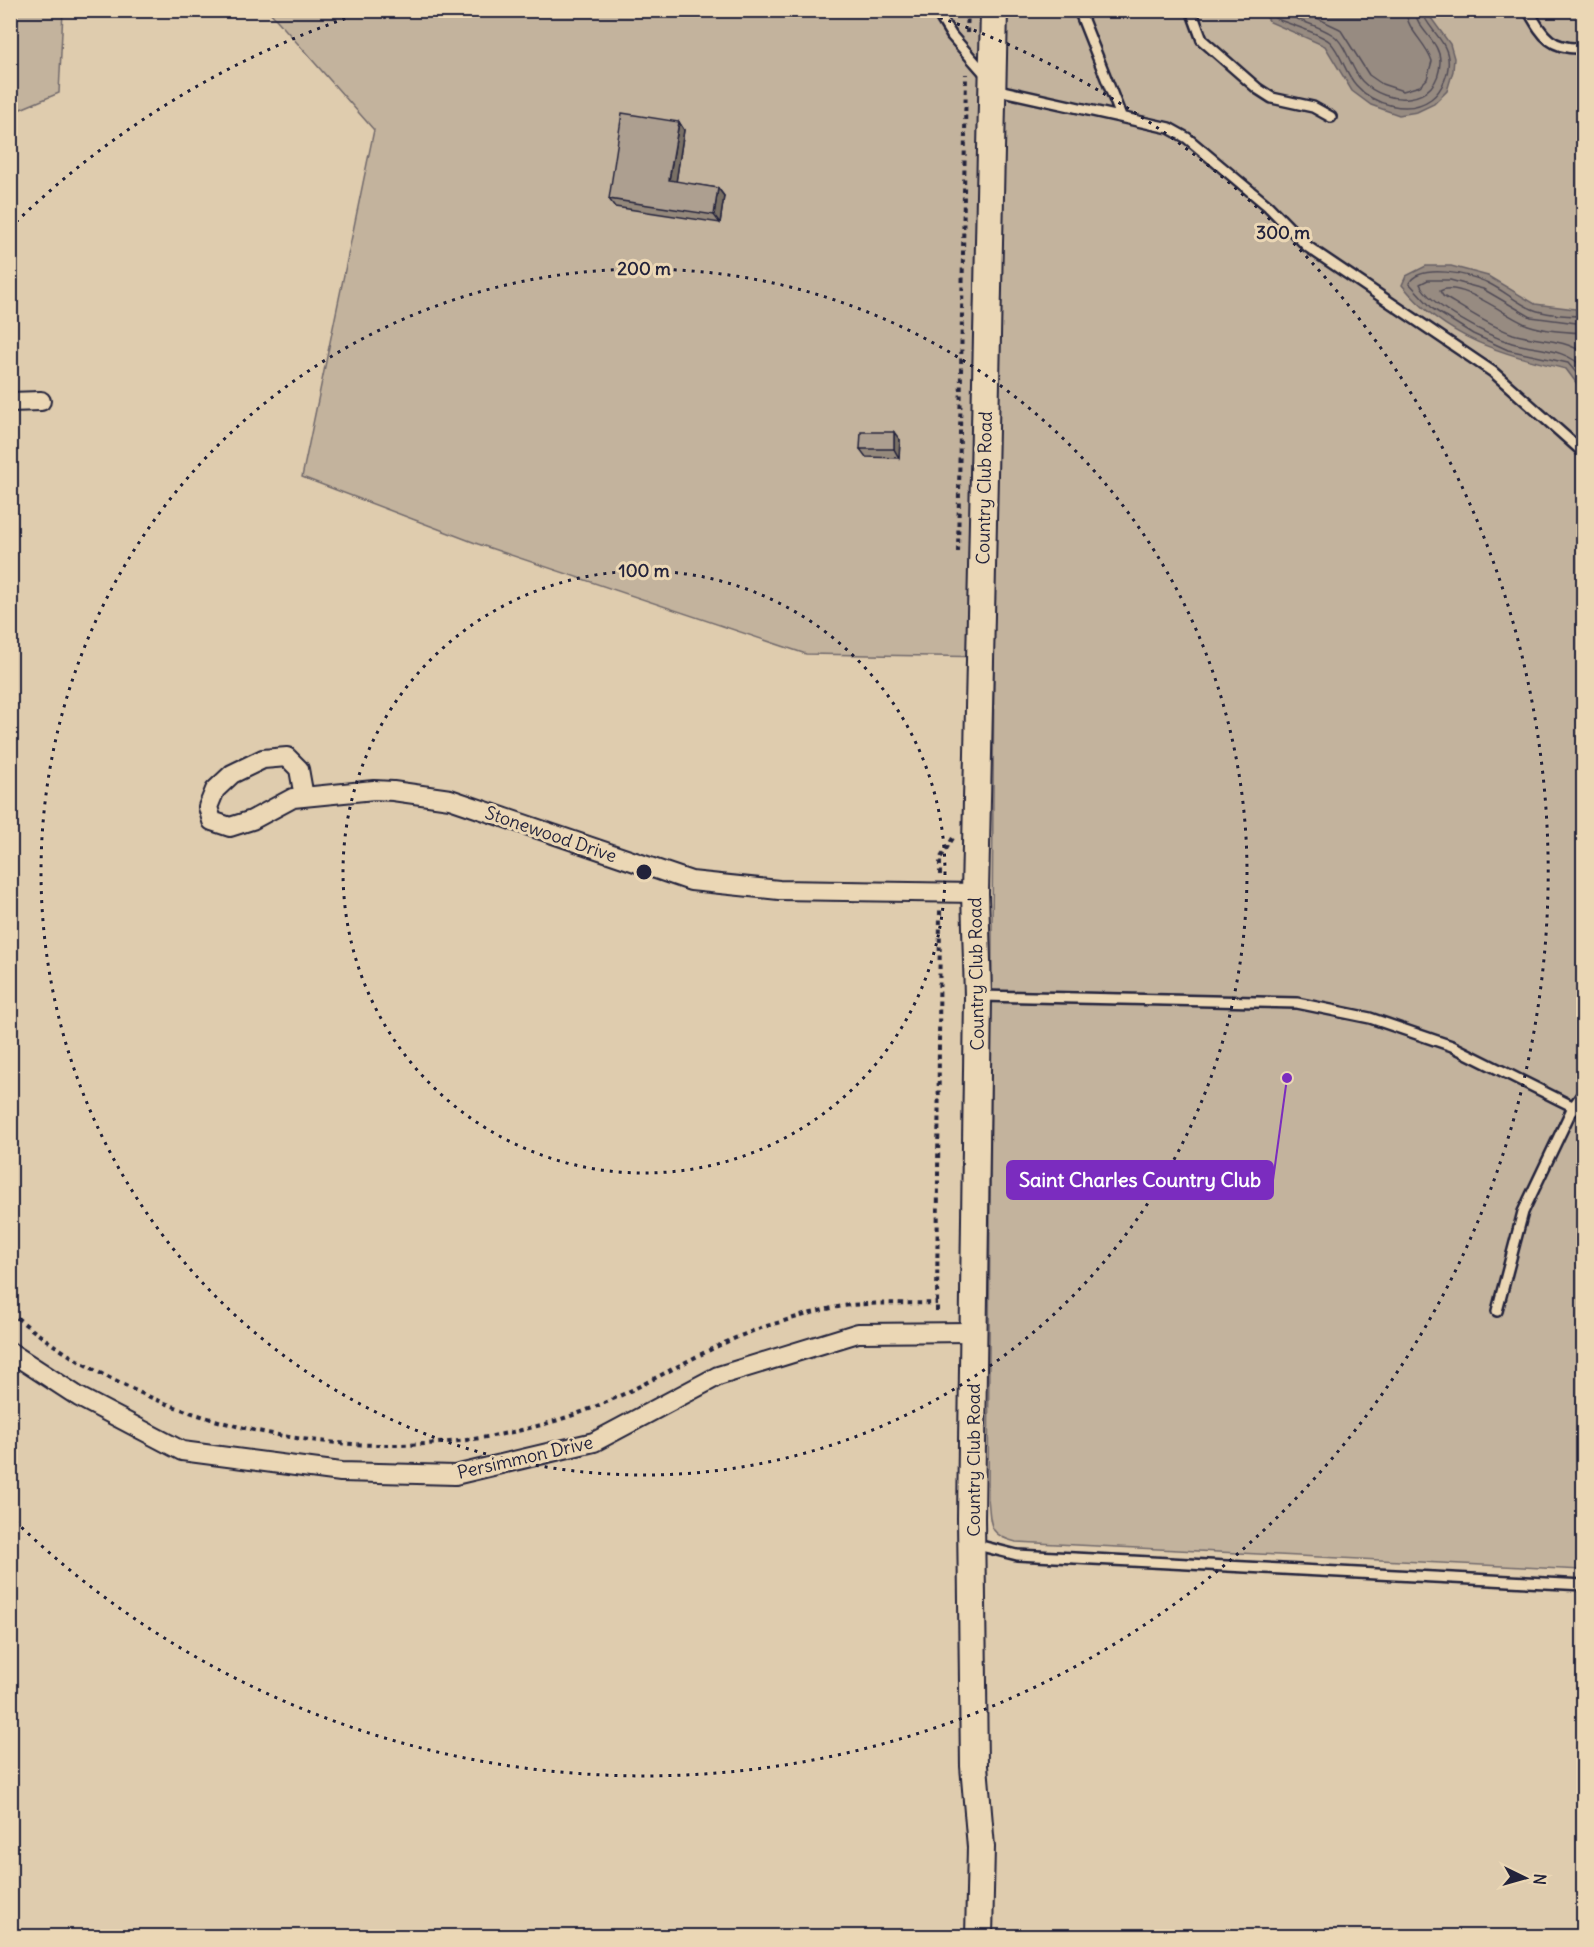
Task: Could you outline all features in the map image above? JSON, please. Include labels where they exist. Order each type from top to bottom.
[{"type":"street","name":"Country Club Road","points":[[979,1936],[981,1847],[974,1766],[972,1679],[973,1332],[978,996],[975,893],[994,10]]},
{"type":"street","points":[[10,402],[41,401]]},
{"type":"street","name":"Stonewood Drive","points":[[304,797],[299,769],[287,758],[263,759],[232,774],[215,790],[208,807],[212,821],[230,827],[252,820],[289,798],[304,797],[375,790],[450,799],[691,881],[779,890],[975,893]]},
{"type":"street","name":"Persimmon Drive","points":[[10,1352],[79,1397],[182,1451],[341,1472],[455,1475],[594,1442],[718,1376],[858,1333],[973,1332]]},
{"type":"lane","points":[[936,10],[952,36],[998,90],[1169,128],[1187,138],[1268,206],[1308,247],[1493,372],[1584,453]]},
{"type":"lane","points":[[1079,10],[1121,117]]},
{"type":"lane","points":[[1191,10],[1202,40],[1258,89],[1272,98],[1313,107],[1331,117]]},
{"type":"lane","points":[[1528,10],[1542,34],[1553,45],[1584,48]]},
{"type":"lane","points":[[978,996],[1297,1003],[1370,1018],[1452,1046],[1584,1112]]},
{"type":"lane","points":[[1497,1311],[1523,1212],[1573,1107],[1584,1092]]},
{"type":"lane","points":[[973,1544],[1017,1555],[1584,1586]]},
{"type":"path","points":[[957,554],[968,10]]},
{"type":"path","points":[[937,1311],[940,859],[953,840],[953,828]]},
{"type":"path","points":[[10,1312],[62,1350],[108,1378],[197,1414],[252,1429],[301,1438],[357,1444],[408,1444],[499,1434],[580,1413],[766,1327],[842,1306],[937,1303]]},
{"type":"shaded area","points":[[11,10],[63,11],[59,93],[11,113]]},
{"type":"shaded area","points":[[269,11],[1583,11],[1583,1570],[1016,1542],[995,1532],[992,1527],[988,1498],[994,657],[806,654],[478,544],[302,477],[374,130]]},
{"type":"water","points":[[1262,11],[1426,11],[1450,44],[1454,58],[1447,91],[1434,104],[1417,112],[1399,115],[1371,105],[1352,91],[1325,46],[1270,22]]},
{"type":"water","points":[[1426,266],[1451,266],[1488,276],[1535,304],[1583,310],[1583,392],[1566,369],[1476,342],[1437,319],[1402,285],[1406,276]]},
{"type":"building","points":[[622,113],[679,122],[669,180],[718,188],[714,215],[609,199]]},
{"type":"building","points":[[861,432],[894,432],[894,449],[860,449]]},
{"type":"place","name":"Saint Charles Country Club","points":[[1287,1078]]}]
